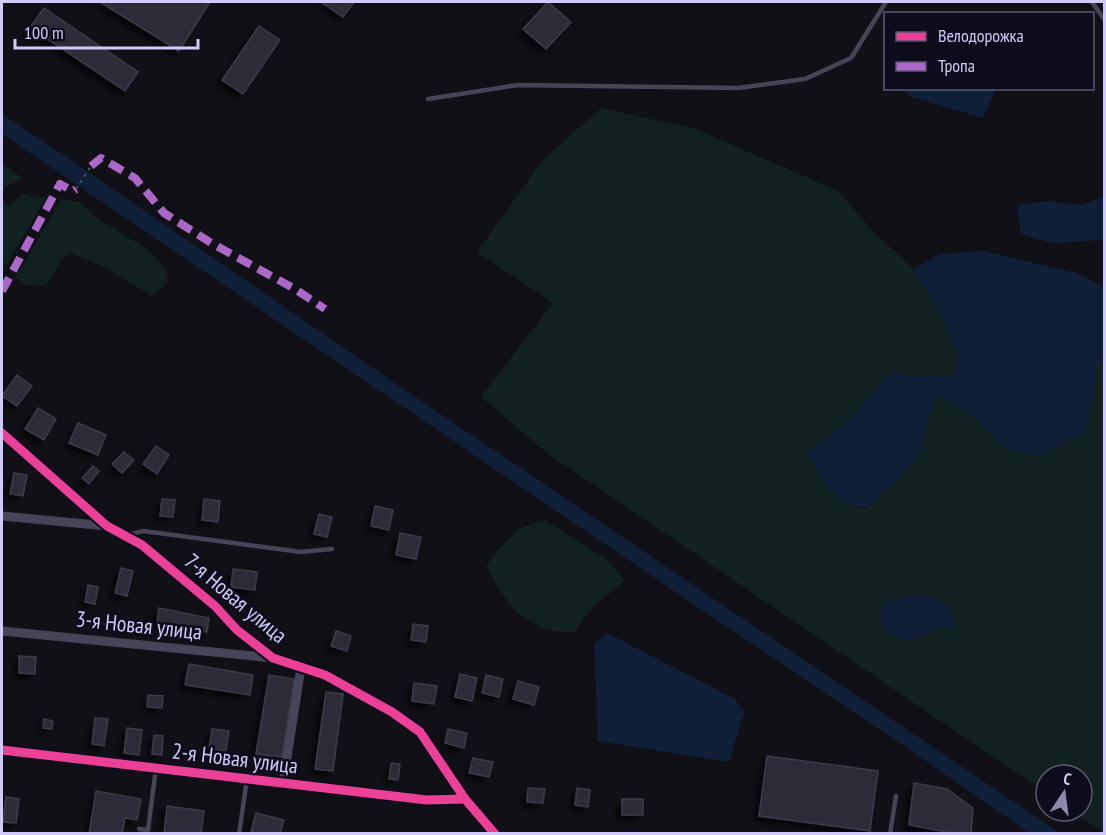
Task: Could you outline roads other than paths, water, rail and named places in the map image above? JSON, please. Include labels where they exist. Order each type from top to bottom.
[{"type":"street","name":"7-я Новая улица","points":[[2,433],[107,526],[151,553],[215,606],[237,630],[273,658],[325,675],[392,712],[420,732],[465,799],[495,834]]},
{"type":"street","points":[[2,516],[107,526]]},
{"type":"street","name":"3-я Новая улица","points":[[2,631],[273,658]]},
{"type":"street","points":[[283,783],[301,667]]},
{"type":"street","name":"2-я Новая улица","points":[[2,750],[427,800],[465,799]]},
{"type":"lane","points":[[428,99],[518,86],[738,88],[805,79],[851,58],[886,2]]},
{"type":"lane","points":[[1092,2],[1104,19]]},
{"type":"lane","points":[[124,536],[144,531],[301,552],[332,549]]},
{"type":"lane","points":[[139,829],[148,830],[156,768]]},
{"type":"lane","points":[[239,834],[247,779]]},
{"type":"lane","points":[[890,834],[896,796]]},
{"type":"water","points":[[901,90],[996,90],[983,118],[912,97]]},
{"type":"water","points":[[2,114],[1034,815],[1034,823],[1045,823],[1060,833],[1029,833],[900,743],[2,134]]},
{"type":"water","points":[[1104,197],[1104,240],[1051,243],[1021,234],[1017,205],[1049,201],[1082,205]]},
{"type":"water","points":[[983,251],[1076,273],[1104,287],[1104,361],[1095,366],[1094,397],[1084,433],[1038,456],[1003,448],[978,420],[939,394],[928,417],[920,452],[898,480],[868,507],[856,506],[837,497],[823,481],[806,452],[846,422],[881,382],[893,372],[910,376],[952,376],[959,355],[941,316],[914,269],[940,254]]},
{"type":"water","points":[[926,594],[949,607],[956,627],[939,628],[907,641],[882,631],[881,605],[910,595]]},
{"type":"water","points":[[607,633],[735,699],[744,712],[729,762],[598,741],[594,644]]}]
